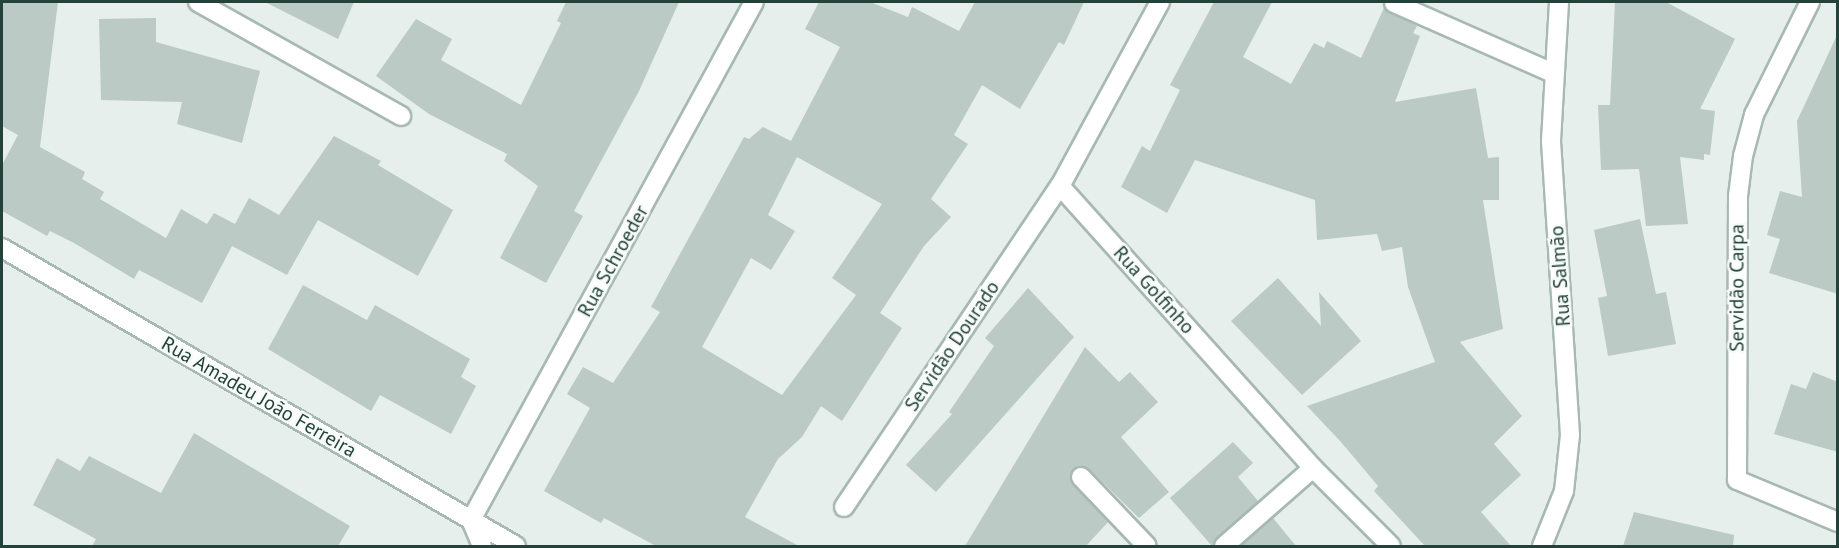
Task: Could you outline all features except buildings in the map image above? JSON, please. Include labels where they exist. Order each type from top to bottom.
[{"type":"street","points":[[198,2],[401,116]]},
{"type":"street","name":"Rua Schroeder","points":[[471,520],[754,2]]},
{"type":"street","points":[[1060,186],[1160,2]]},
{"type":"street","name":"Rua Salmão","points":[[1542,546],[1564,491],[1570,435],[1551,141],[1553,74],[1559,2]]},
{"type":"street","name":"Servidão Carpa","points":[[1810,2],[1754,115],[1743,156],[1738,196],[1737,480],[1838,522]]},
{"type":"street","points":[[1395,3],[1553,74]]},
{"type":"street","name":"Rua Golfinho","points":[[1060,186],[1313,468],[1391,546]]},
{"type":"street","name":"Servidão Dourado","points":[[844,507],[1060,186]]},
{"type":"street","name":"Rua Amadeu João Ferreira","points":[[2,248],[516,546]]},
{"type":"street","points":[[1224,546],[1313,468]]},
{"type":"street","points":[[1081,477],[1147,546]]},
{"type":"street","points":[[471,520],[482,546]]}]
